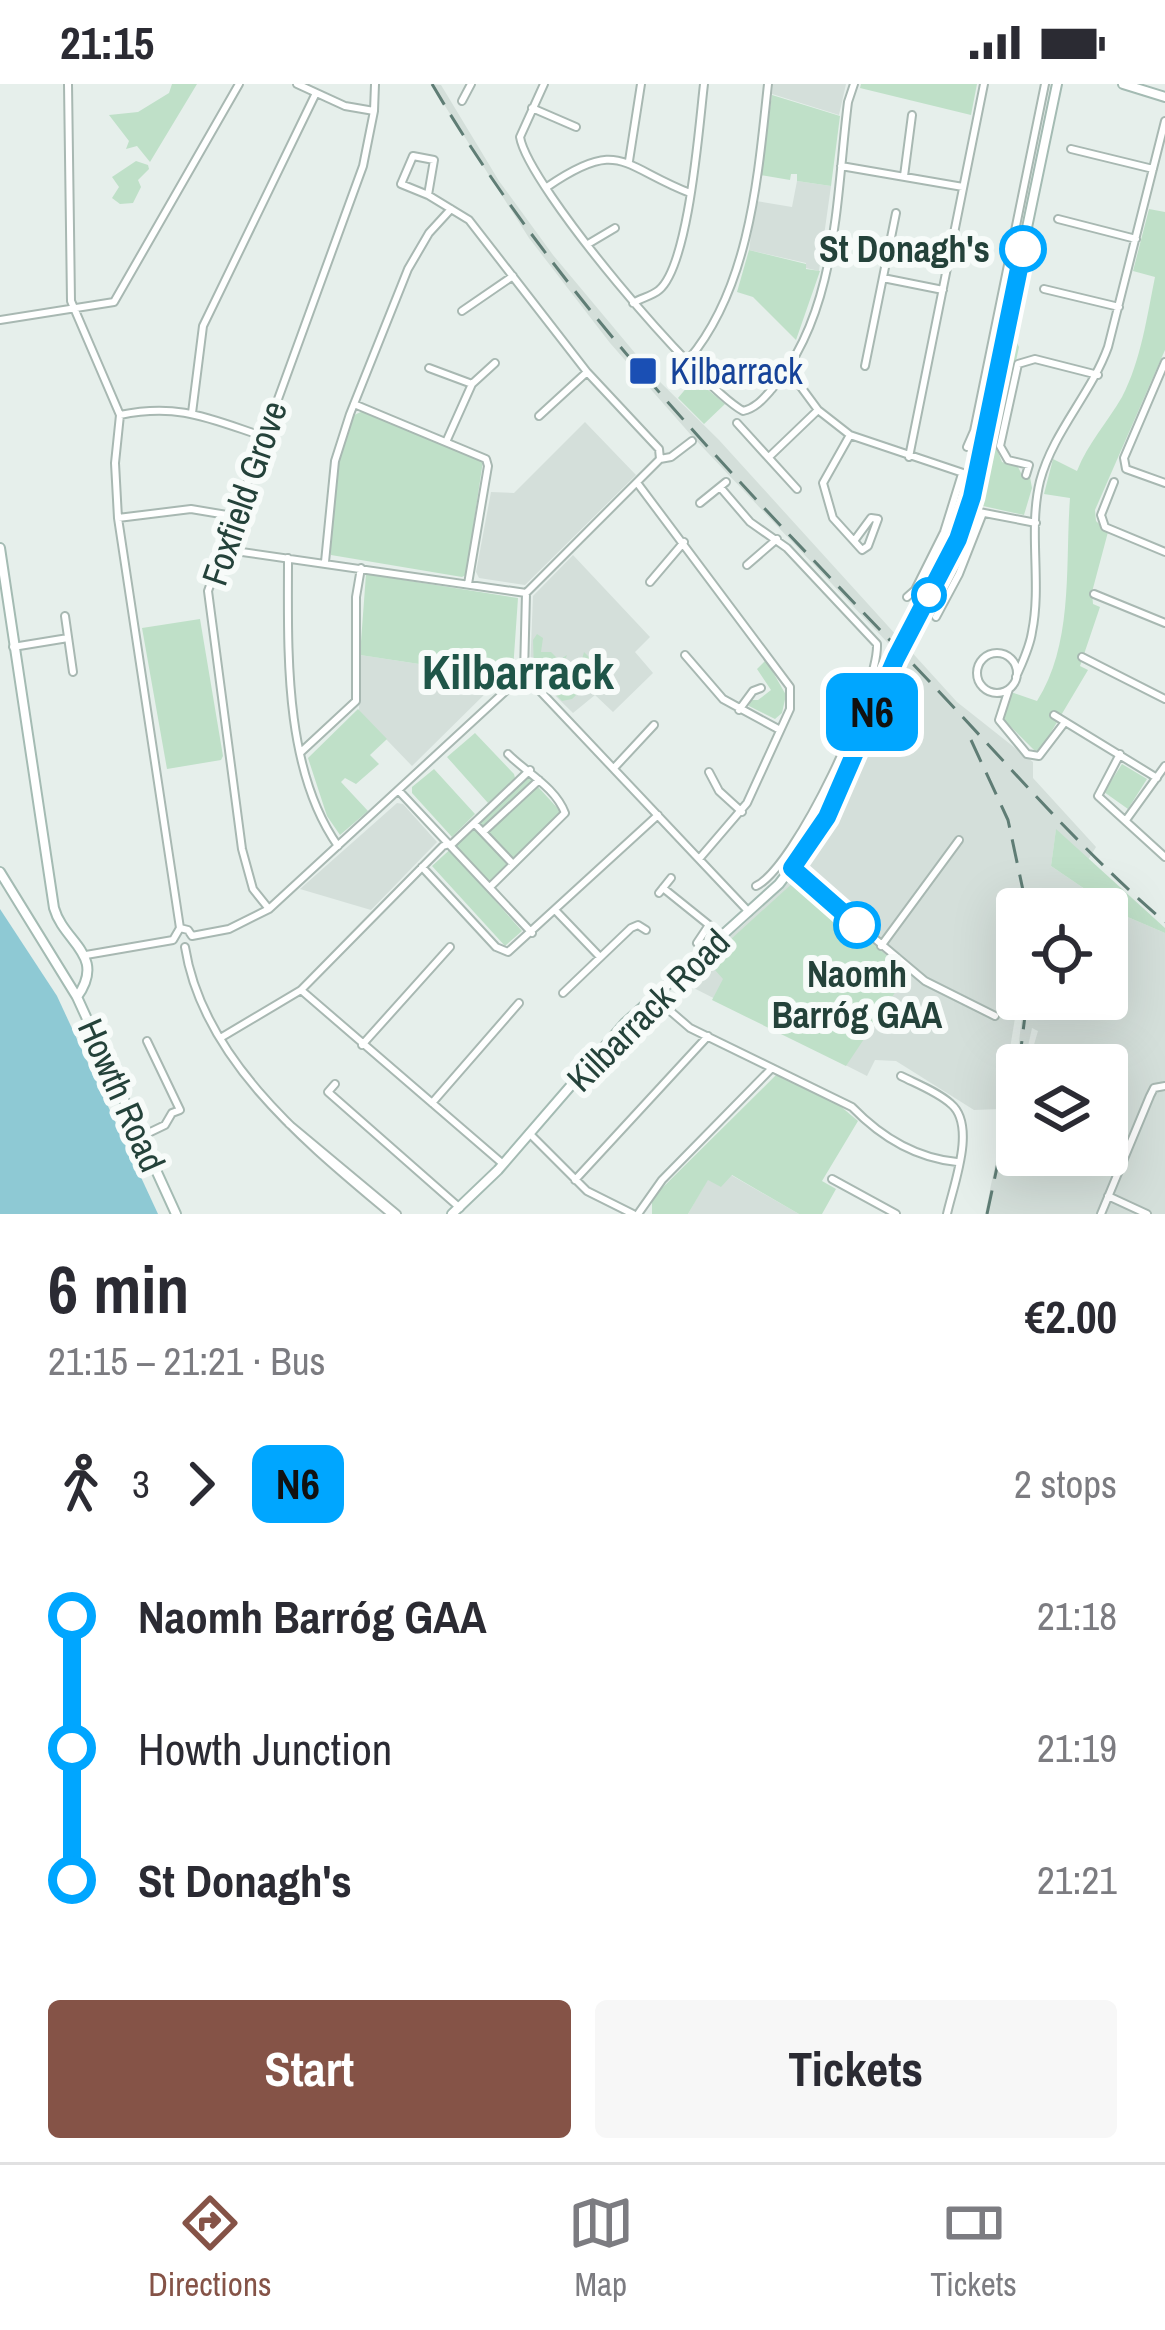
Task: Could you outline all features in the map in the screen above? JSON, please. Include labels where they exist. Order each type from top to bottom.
[{"type":"main road","name":"Kilbarrack Road","points":[[456,1211],[503,1164],[605,1044],[792,868],[836,799],[896,658],[950,557],[968,510],[1057,84]]},
{"type":"main road","points":[[1123,84],[1146,87],[1165,97]]},
{"type":"main road","points":[[0,548],[54,908],[60,924],[86,955]]},
{"type":"main road","points":[[0,872],[77,997]]},
{"type":"main road","name":"Howth Road","points":[[86,955],[85,977],[77,997],[176,1214]]},
{"type":"main road","name":"Howth Road","points":[[70,984],[85,977]]},
{"type":"street","points":[[68,84],[71,301],[120,415],[115,464],[118,518],[180,928],[172,940],[86,955]]},
{"type":"street","points":[[0,320],[114,302],[239,84]]},
{"type":"street","points":[[297,84],[345,106],[374,111]]},
{"type":"street","name":"Foxfield Grove","points":[[269,909],[254,889],[242,849],[208,590],[363,166],[375,84]]},
{"type":"street","points":[[462,101],[471,84]]},
{"type":"street","points":[[544,84],[522,127],[521,146],[632,303],[743,411],[763,399],[787,368],[821,291],[854,84]]},
{"type":"street","points":[[628,161],[640,84]]},
{"type":"street","points":[[632,303],[659,290],[670,276],[690,194],[704,84]]},
{"type":"street","points":[[688,359],[716,320],[734,283],[768,84]]},
{"type":"street","points":[[908,457],[983,84]]},
{"type":"street","points":[[967,447],[1045,84]]},
{"type":"street","points":[[192,413],[203,326],[316,93]]},
{"type":"street","points":[[532,108],[576,127]]},
{"type":"street","points":[[904,176],[912,115]]},
{"type":"street","points":[[1065,722],[1039,756],[1032,757],[999,719],[1032,634],[1038,492],[1046,462],[1098,375],[1165,121]]},
{"type":"street","points":[[1036,123],[1048,125]]},
{"type":"street","points":[[1071,149],[1153,169]]},
{"type":"street","points":[[428,195],[434,160],[413,156],[401,184],[469,220],[587,371],[659,449],[660,459]]},
{"type":"street","points":[[547,187],[587,162],[628,161],[690,194]]},
{"type":"street","points":[[841,166],[963,187]]},
{"type":"street","points":[[325,562],[335,461],[354,404],[407,268],[451,209]]},
{"type":"street","points":[[865,367],[896,213]]},
{"type":"street","points":[[1058,219],[1136,239]]},
{"type":"street","points":[[588,244],[614,228]]},
{"type":"street","points":[[462,311],[513,276]]},
{"type":"street","points":[[883,278],[943,290]]},
{"type":"street","points":[[1044,289],[1119,307]]},
{"type":"street","points":[[1026,475],[1029,465],[1008,460],[1000,446],[1018,364],[1035,359],[1098,375]]},
{"type":"street","points":[[1165,362],[1124,458],[1124,466],[1132,473],[1165,483]]},
{"type":"street","points":[[446,442],[472,384],[495,363]]},
{"type":"street","points":[[429,368],[472,384]]},
{"type":"street","points":[[787,368],[818,410],[850,435],[976,477]]},
{"type":"street","points":[[691,379],[699,370]]},
{"type":"street","points":[[538,416],[587,371]]},
{"type":"street","points":[[983,384],[995,386]]},
{"type":"street","points":[[354,404],[481,454],[487,462],[468,584]]},
{"type":"street","points":[[120,415],[156,408],[192,413],[262,436]]},
{"type":"street","points":[[768,458],[818,410]]},
{"type":"street","points":[[741,424],[796,484]]},
{"type":"street","points":[[850,435],[823,483],[833,518],[854,541],[865,550],[878,519],[871,518],[854,541]]},
{"type":"street","points":[[692,441],[660,459],[526,593],[524,674],[749,912]]},
{"type":"street","points":[[907,597],[944,532],[962,474]]},
{"type":"street","points":[[1114,482],[1101,515],[1105,527],[1165,552]]},
{"type":"street","points":[[638,484],[790,687],[790,709],[742,812],[699,859]]},
{"type":"street","points":[[700,503],[723,484],[750,522],[777,539],[877,644],[873,676],[822,793],[787,856],[756,886]]},
{"type":"street","points":[[118,518],[191,509],[233,516]]},
{"type":"street","points":[[968,510],[1036,524]]},
{"type":"street","points":[[936,617],[983,513]]},
{"type":"street","points":[[747,565],[777,539]]},
{"type":"street","points":[[650,582],[684,542]]},
{"type":"street","points":[[220,549],[526,593]]},
{"type":"street","points":[[288,558],[288,644],[296,734],[320,811],[338,847]]},
{"type":"street","points":[[301,752],[355,705],[356,598],[362,568]]},
{"type":"street","points":[[1098,607],[1098,596],[1165,623]]},
{"type":"street","points":[[65,616],[74,672]]},
{"type":"street","points":[[13,647],[68,638]]},
{"type":"street","points":[[1009,689],[996,693],[984,688],[976,670],[987,655],[1000,652],[1012,659],[1016,677]]},
{"type":"street","points":[[685,655],[723,699],[781,730]]},
{"type":"street","points":[[1012,659],[1025,655]]},
{"type":"street","points":[[1085,670],[1086,659],[1165,699]]},
{"type":"street","points":[[394,1214],[272,1109],[222,1037],[185,947],[192,936],[229,929],[269,909],[524,674]]},
{"type":"street","points":[[739,710],[761,688]]},
{"type":"street","points":[[1054,715],[1157,778]]},
{"type":"street","points":[[614,768],[654,724]]},
{"type":"street","points":[[490,887],[566,813],[530,770],[508,754]]},
{"type":"street","points":[[1120,754],[1098,796],[1165,857]]},
{"type":"street","points":[[1126,820],[1165,766]]},
{"type":"street","points":[[222,1037],[301,990],[422,867],[530,770]]},
{"type":"street","points":[[709,772],[719,791],[742,812]]},
{"type":"street","points":[[483,832],[539,780]]},
{"type":"street","points":[[399,791],[532,933]]},
{"type":"street","points":[[822,793],[836,799]]},
{"type":"street","points":[[422,867],[500,950],[514,950],[658,815]]},
{"type":"street","points":[[474,823],[514,865]]},
{"type":"street","points":[[881,946],[959,840]]},
{"type":"street","points":[[792,868],[926,981],[995,1016]]},
{"type":"street","points":[[671,878],[661,890],[709,925],[697,944],[704,950]]},
{"type":"street","points":[[555,910],[600,957]]},
{"type":"street","points":[[563,993],[632,928],[638,925],[646,930]]},
{"type":"street","points":[[180,928],[192,936]]},
{"type":"street","points":[[172,940],[185,947]]},
{"type":"street","points":[[362,1046],[450,947]]},
{"type":"street","points":[[301,990],[503,1164]]},
{"type":"street","points":[[653,997],[678,1021],[852,1108],[875,1129],[924,1157],[957,1162]]},
{"type":"street","points":[[432,1103],[519,1003]]},
{"type":"street","points":[[575,1180],[708,1036]]},
{"type":"street","points":[[140,1137],[180,1110],[147,1041]]},
{"type":"street","points":[[529,1133],[575,1180],[602,1200],[635,1214],[772,1068]]},
{"type":"street","points":[[901,1076],[956,1109],[964,1132],[947,1214]]},
{"type":"street","points":[[335,1084],[328,1093],[456,1211]]},
{"type":"street","points":[[1101,1214],[1150,1096],[1162,1086]]},
{"type":"street","points":[[832,1179],[896,1214]]},
{"type":"street","points":[[1108,1196],[1147,1214]]},
{"type":"shaded area","points":[[431,84],[441,85],[499,181],[553,255],[655,377],[719,440],[957,702],[1033,762],[1033,778],[1096,847],[1088,860],[1056,830],[1051,866],[1083,888],[996,888],[996,1020],[1015,1020],[1011,1044],[996,1044],[996,1109],[974,1110],[896,1061],[875,1060],[867,1076],[676,979],[743,925],[802,866],[836,809],[903,659],[610,343],[529,238]]},
{"type":"shaded area","points":[[773,84],[846,84],[839,115],[772,94]]},
{"type":"shaded area","points":[[797,181],[831,186],[819,271],[806,268],[806,263],[749,250],[756,201],[792,207]]},
{"type":"shaded area","points":[[585,422],[636,475],[525,585],[479,578],[476,572],[491,492],[514,493]]},
{"type":"shaded area","points":[[573,555],[650,637],[635,652],[653,673],[613,712],[595,695],[573,713],[530,671],[533,596]]},
{"type":"shaded area","points":[[360,655],[485,674],[494,685],[412,766],[359,711]]},
{"type":"shaded area","points":[[397,803],[437,842],[371,910],[300,889]]},
{"type":"shaded area","points":[[1128,917],[1165,933],[1165,1214],[985,1214],[996,1161],[996,1176],[1128,1176],[1128,1044],[1034,1044],[1038,1031],[1032,1028],[1029,1044],[1019,1044],[1022,1020],[1128,1020]]},
{"type":"shaded area","points":[[731,1175],[799,1214],[688,1214],[708,1179]]},
{"type":"green space","points":[[172,84],[197,84],[150,162],[137,146],[126,149],[129,141],[109,115],[138,112],[169,93]]},
{"type":"green space","points":[[861,84],[977,84],[971,115],[860,88]]},
{"type":"green space","points":[[772,95],[840,116],[831,186],[797,181],[797,174],[791,174],[790,180],[760,175]]},
{"type":"green space","points":[[136,161],[149,169],[138,180],[141,187],[133,203],[120,204],[112,198],[119,187],[112,177]]},
{"type":"green space","points":[[1149,209],[1165,212],[1165,350],[1095,510],[1096,521],[1108,532],[1092,592],[1093,604],[1100,607],[1080,666],[1088,670],[1041,749],[1035,751],[1002,718],[1011,692],[1037,701],[1049,678],[1062,629],[1070,498],[1044,494],[1053,459],[1077,471],[1134,369],[1155,277],[1133,271]]},
{"type":"green space","points":[[749,250],[820,271],[796,340],[753,297],[737,292]]},
{"type":"green space","points":[[1015,339],[1019,347],[997,449],[1002,462],[1030,477],[1032,488],[1024,515],[983,506]]},
{"type":"green space","points":[[688,386],[707,389],[725,404],[704,424],[678,398]]},
{"type":"green space","points":[[363,411],[483,461],[466,575],[331,555],[338,467],[352,416]]},
{"type":"green space","points":[[366,574],[518,598],[513,670],[502,659],[485,674],[360,655]]},
{"type":"green space","points":[[200,619],[223,756],[167,769],[142,628]]},
{"type":"green space","points":[[537,634],[543,638],[541,652],[551,652],[559,660],[567,655],[556,666],[566,687],[589,671],[581,663],[584,652],[602,670],[572,699],[562,701],[534,672]]},
{"type":"green space","points":[[766,660],[786,695],[782,713],[775,719],[749,706],[750,700],[771,690],[757,669]]},
{"type":"green space","points":[[358,709],[387,739],[370,755],[379,764],[356,784],[345,778],[341,782],[368,811],[340,835],[327,816],[308,758]]},
{"type":"green space","points":[[475,733],[515,778],[488,803],[447,757]]},
{"type":"green space","points":[[1122,764],[1147,779],[1128,809],[1104,792]]},
{"type":"green space","points":[[434,769],[475,814],[452,837],[412,793],[412,787]]},
{"type":"green space","points":[[529,777],[562,813],[484,888],[522,931],[505,946],[432,866]]},
{"type":"green space","points":[[1056,829],[1121,888],[1083,888],[1051,866]]},
{"type":"green space","name":"Naomh Barróg GAA","points":[[796,880],[908,973],[846,1066],[712,1000],[723,979],[707,961]]},
{"type":"green space","points":[[1128,894],[1165,928],[1165,933],[1128,917]]},
{"type":"green space","points":[[776,1075],[839,1105],[858,1121],[822,1181],[836,1189],[822,1214],[799,1214],[732,1175],[721,1187],[708,1180],[688,1214],[652,1214],[652,1198]]},
{"type":"water","points":[[0,909],[57,996],[158,1214],[0,1214]]},
{"type":"railway","points":[[432,84],[535,239],[652,384],[1064,826],[1165,922]]},
{"type":"railway","points":[[971,740],[1008,820],[1023,888]]},
{"type":"railway","points":[[1022,1044],[1024,1020]]},
{"type":"railway","points":[[987,1214],[996,1172]]},
{"type":"bus line","name":"N6","points":[[857,925],[792,868],[827,817],[896,658],[958,539],[972,497],[1023,249]]},
{"type":"place","name":"St Donagh's","points":[[1023,249]]},
{"type":"place","name":"Kilbarrack","points":[[643,371]]},
{"type":"place","name":"Naomh Barróg GAA","points":[[857,925]]},
{"type":"district","name":"Kilbarrack","points":[[518,671]]}]
